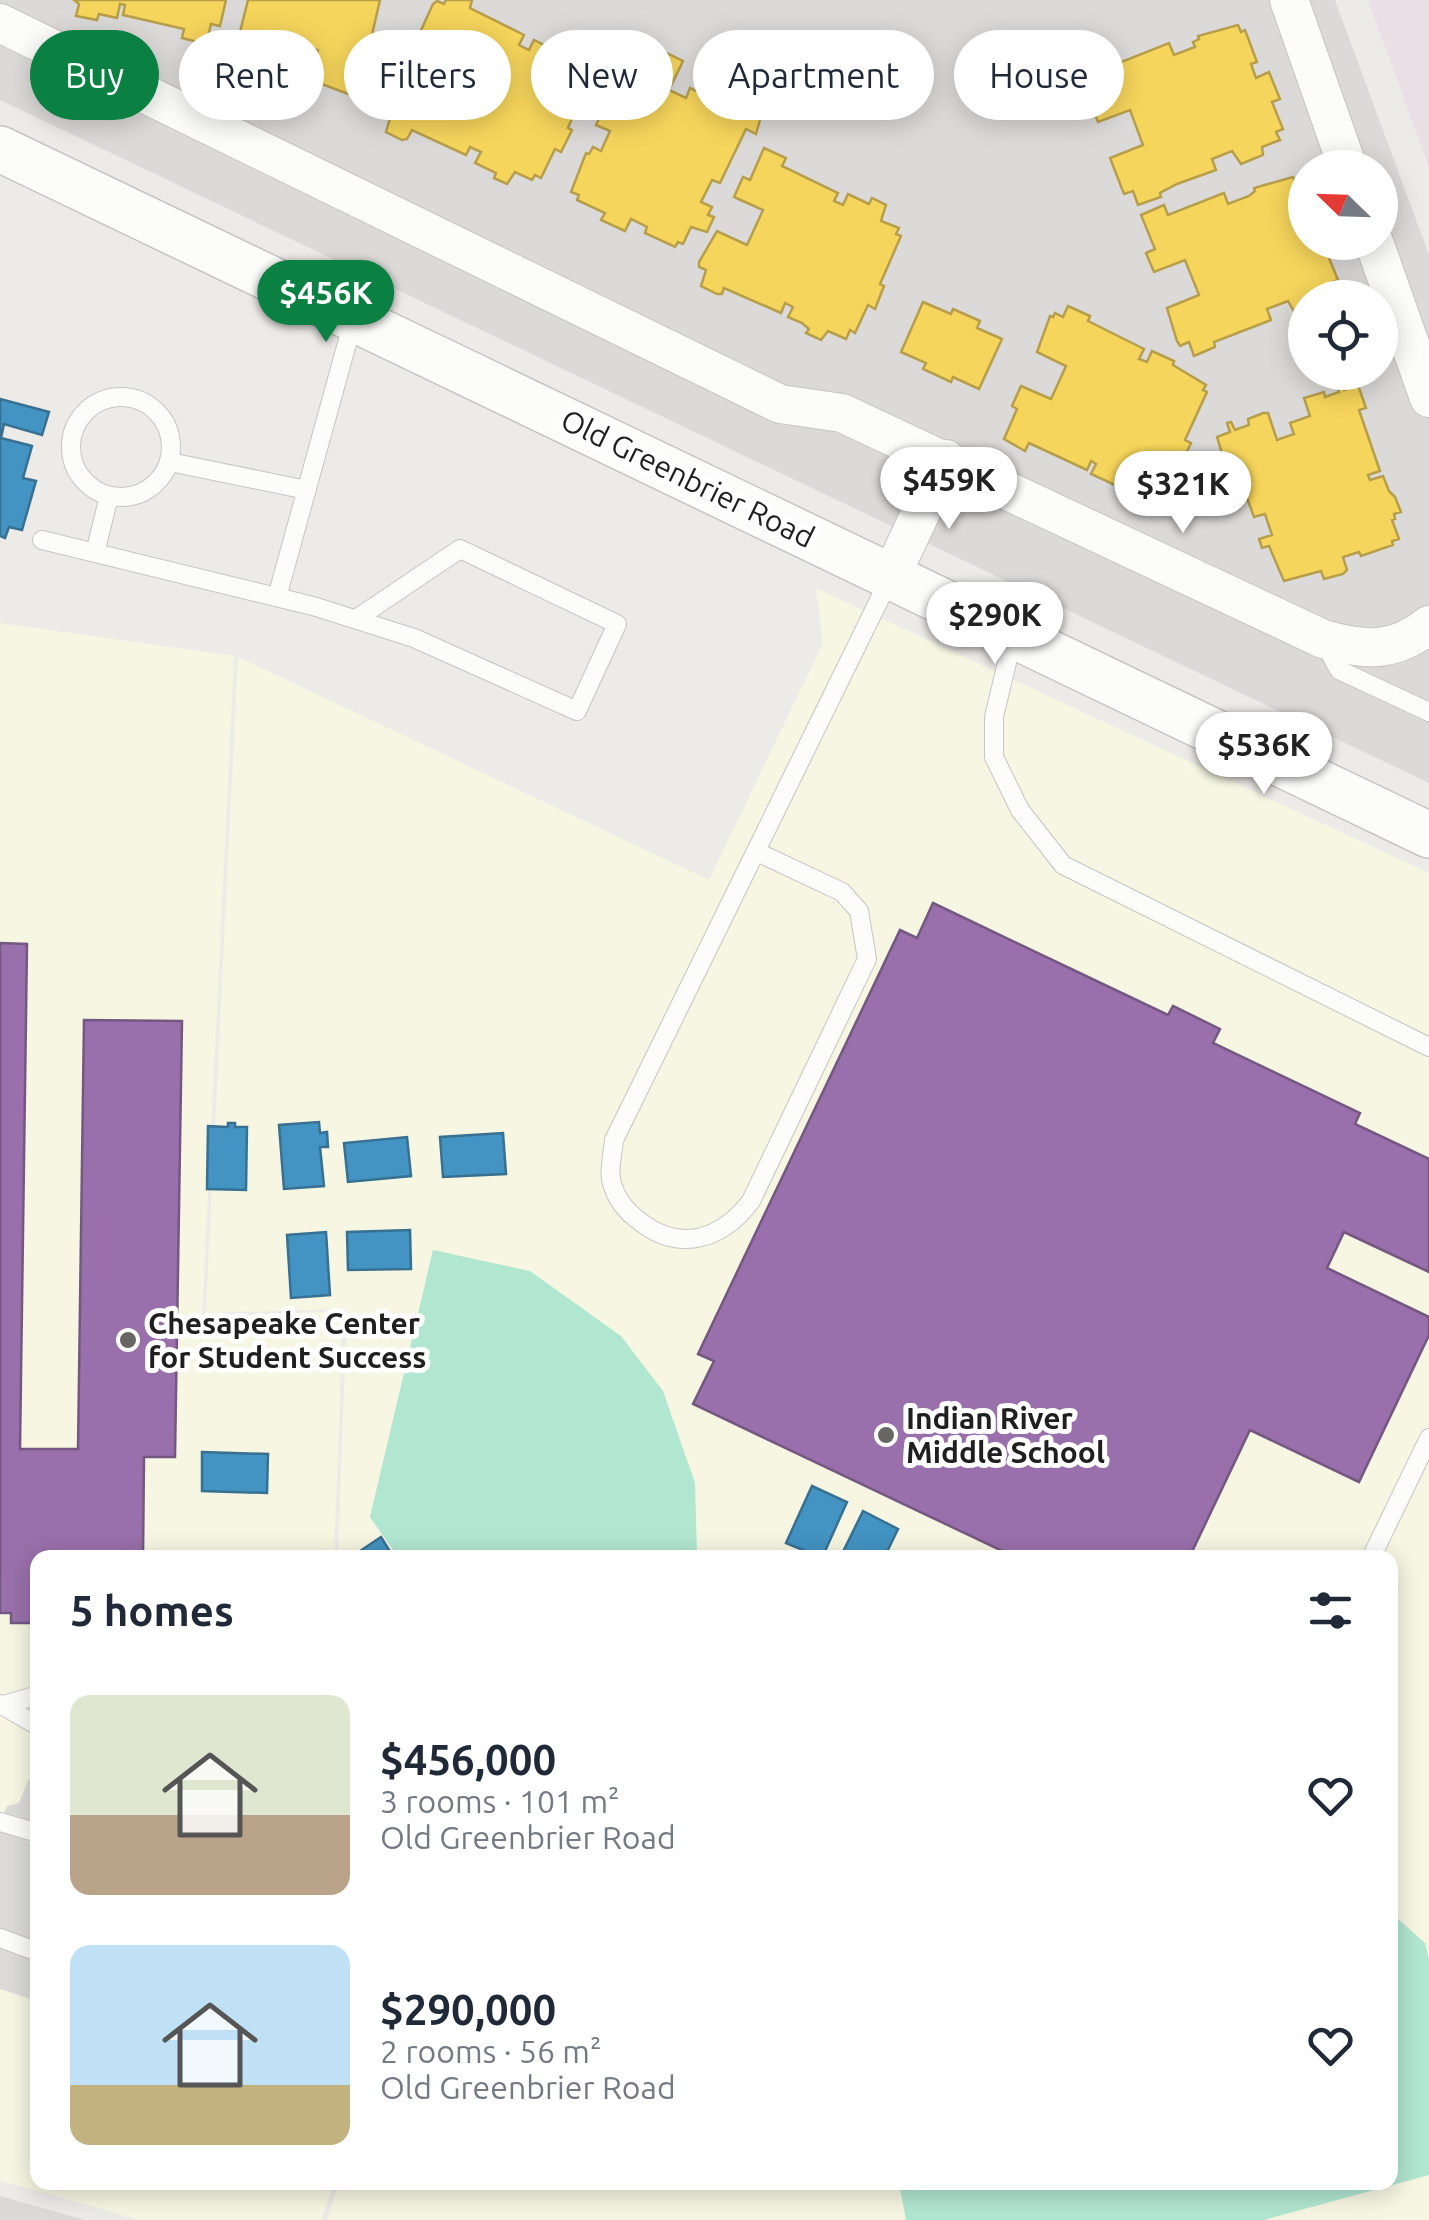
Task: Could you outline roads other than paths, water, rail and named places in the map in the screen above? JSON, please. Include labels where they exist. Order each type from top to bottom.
[{"type":"street","points":[[1289,0],[1342,150]]},
{"type":"street","points":[[0,23],[780,404],[842,413],[1323,639],[1358,649],[1406,642],[1429,624]]},
{"type":"street","name":"Old Greenbrier Road","points":[[0,149],[1429,835]]},
{"type":"street","points":[[1380,260],[1429,398]]},
{"type":"street","points":[[891,576],[946,459]]},
{"type":"lane","points":[[277,597],[354,317]]},
{"type":"lane","points":[[132,398],[160,414],[172,445],[170,462],[150,488],[136,496],[109,496],[88,486],[78,473],[71,440],[76,424],[100,402],[132,398]]},
{"type":"lane","points":[[170,462],[307,490]]},
{"type":"lane","points":[[95,553],[109,496]]},
{"type":"lane","points":[[42,540],[277,597],[414,638],[577,710],[617,624],[460,549],[356,620]]},
{"type":"lane","points":[[757,852],[842,892],[859,911],[866,960],[751,1201],[713,1236],[677,1240],[655,1233],[624,1210],[610,1177],[614,1140],[891,576]]},
{"type":"lane","points":[[1014,635],[994,718],[994,757],[1020,810],[1062,865],[1429,1047]]},
{"type":"lane","points":[[1323,639],[1339,670],[1429,712]]},
{"type":"lane","points":[[1375,1550],[1429,1438]]},
{"type":"lane","points":[[2,1705],[30,1698]]},
{"type":"lane","points":[[2,1705],[30,1721]]},
{"type":"lane","points":[[0,1822],[30,1831]]},
{"type":"lane","points":[[0,1938],[30,1949]]},
{"type":"place","name":"Chesapeake Center for Student Success","points":[[128,1340]]},
{"type":"place","name":"Indian River Middle School","points":[[886,1435]]}]
